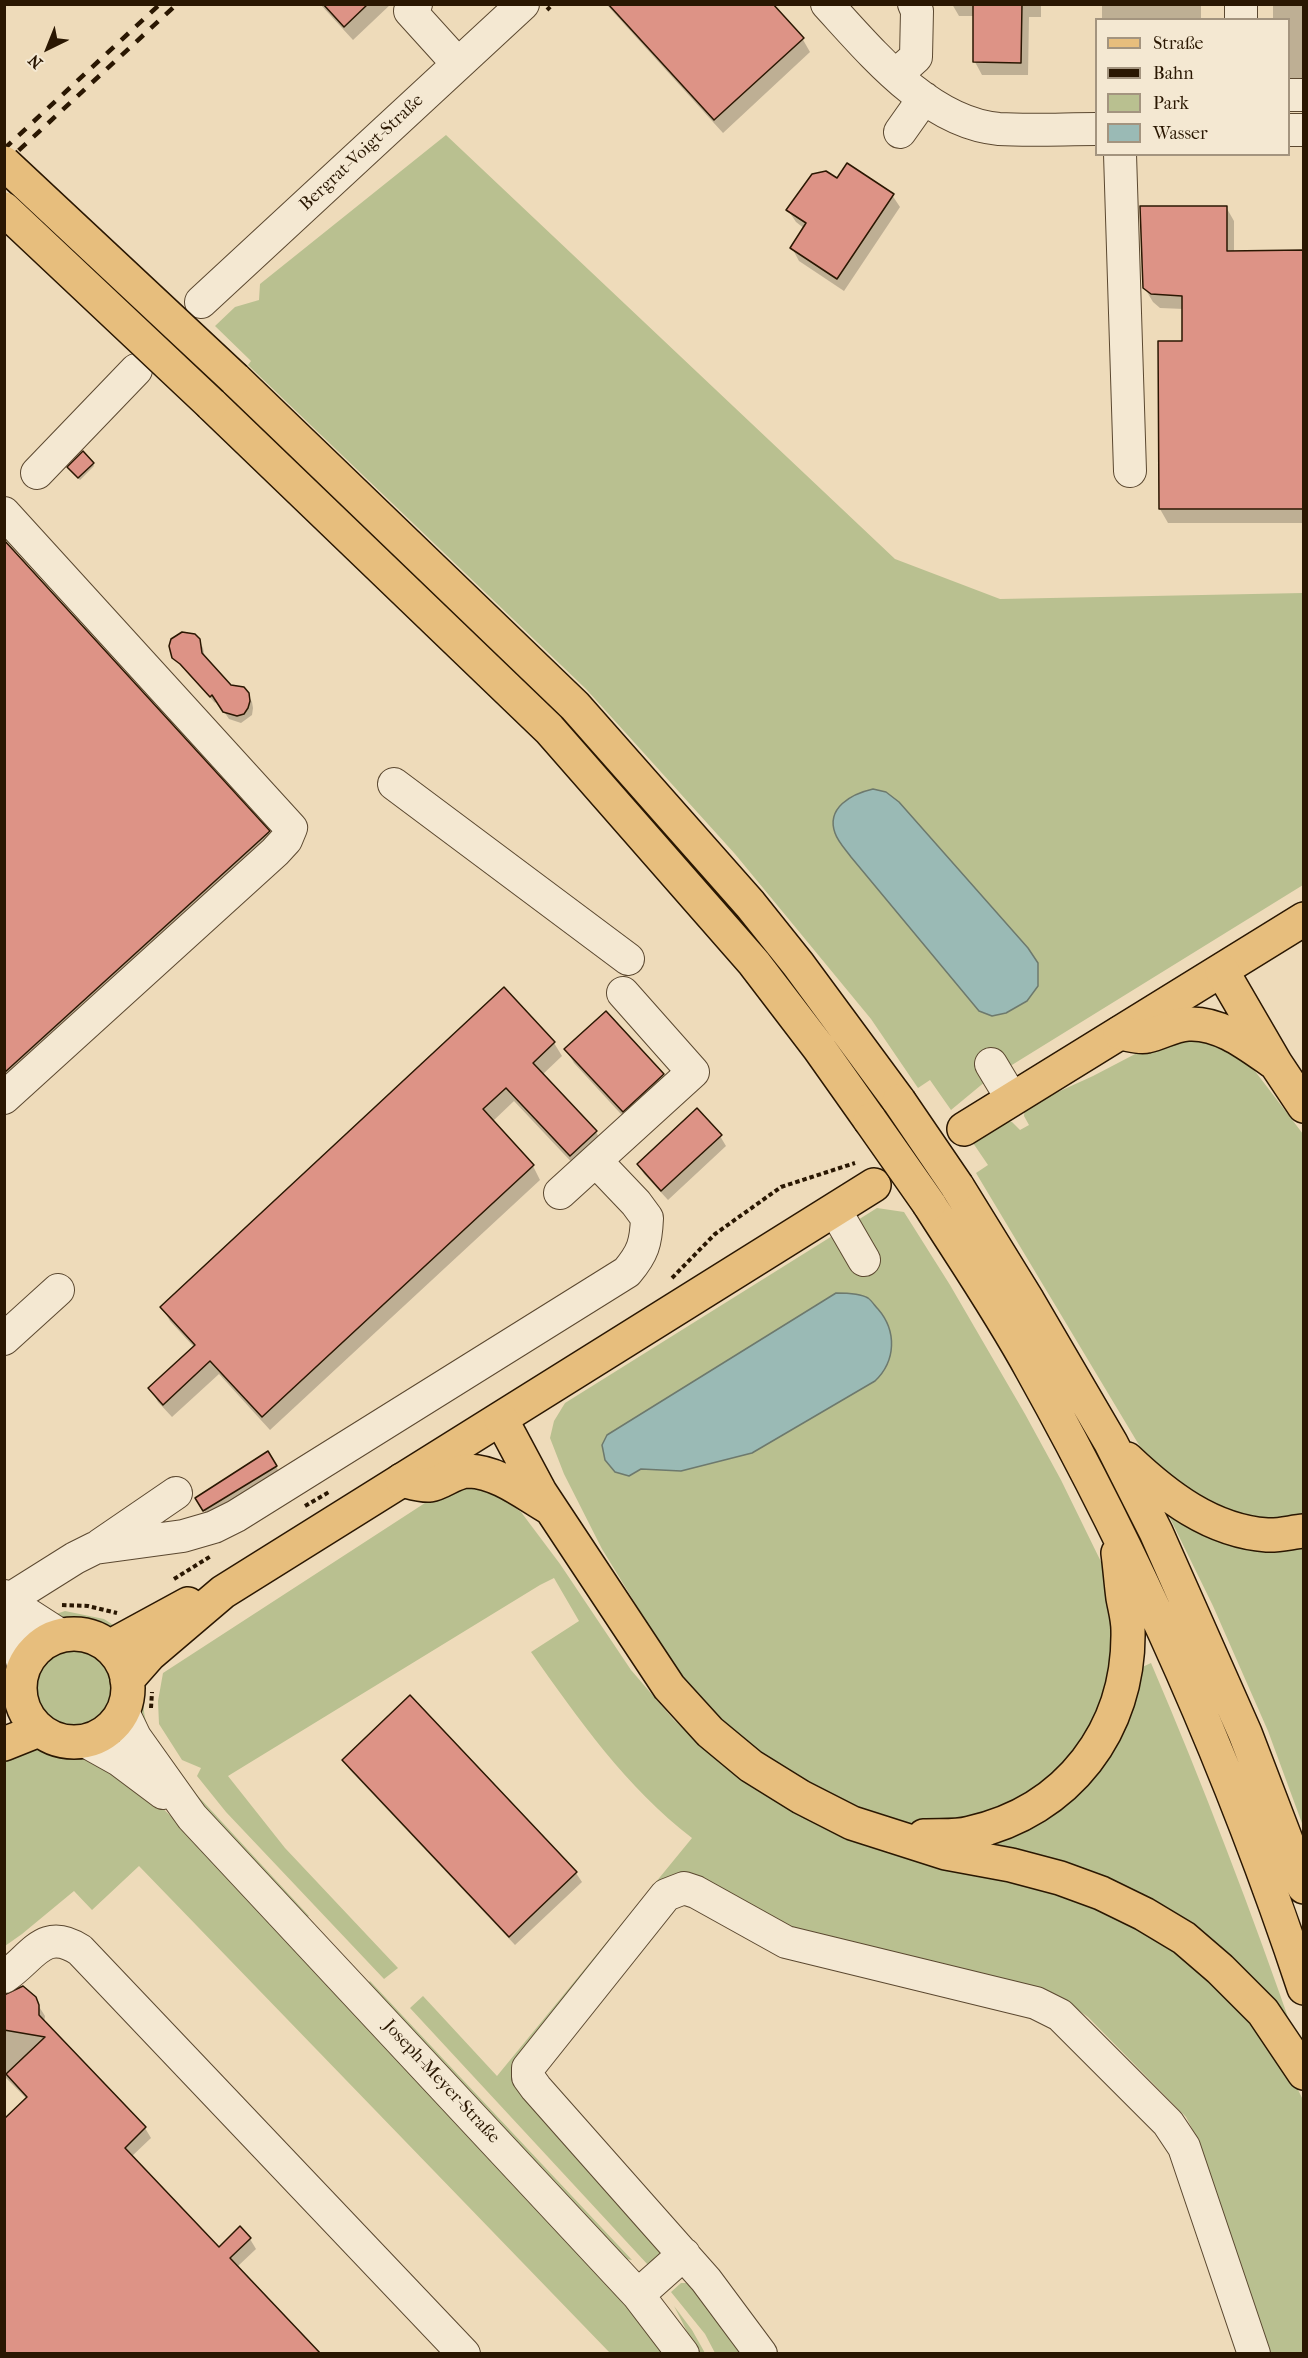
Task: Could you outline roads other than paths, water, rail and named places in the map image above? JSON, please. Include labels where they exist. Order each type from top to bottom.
[{"type":"main road","points":[[4,163],[235,379],[575,706],[750,904],[798,964],[899,1101],[957,1186],[1111,1443],[1156,1532],[1202,1632],[1245,1733],[1304,1887]]},
{"type":"main road","points":[[4,209],[212,404],[549,729],[754,963],[819,1047],[929,1204],[1031,1368],[1114,1524],[1162,1623],[1212,1740],[1279,1914],[1304,1988]]},
{"type":"main road","points":[[964,1129],[1304,919]]},
{"type":"main road","points":[[1222,970],[1276,1064],[1304,1106]]},
{"type":"main road","points":[[1120,1033],[1146,1037],[1168,1028],[1189,1024],[1206,1026],[1234,1036],[1276,1064]]},
{"type":"main road","points":[[127,1680],[149,1655],[224,1592],[835,1210],[868,1172]]},
{"type":"main road","points":[[501,1419],[552,1510],[669,1687],[710,1732],[751,1766],[801,1797],[852,1822],[945,1853],[1011,1864],[1060,1878],[1101,1893],[1144,1914],[1184,1938],[1220,1969],[1263,2013],[1304,2073]]},
{"type":"main road","points":[[1111,1443],[1153,1483],[1204,1518],[1234,1529],[1268,1535],[1304,1531]]},
{"type":"main road","points":[[402,1480],[429,1485],[450,1475],[467,1471],[481,1473],[500,1479],[552,1510]]},
{"type":"main road","points":[[901,1838],[968,1834],[1015,1818],[1048,1799],[1071,1780],[1091,1756],[1107,1730],[1120,1698],[1126,1667],[1128,1629],[1114,1524]]},
{"type":"main road","points":[[109,1647],[183,1605],[224,1592]]},
{"type":"main road","points":[[58,1620],[77,1634],[94,1638],[109,1647],[121,1662],[127,1680],[128,1694],[123,1712],[109,1730],[85,1741],[69,1742],[53,1738],[39,1730],[27,1716],[13,1706],[23,1667],[32,1653],[45,1642],[58,1620]]},
{"type":"main road","points":[[4,1744],[39,1730]]},
{"type":"street","points":[[417,4],[410,11],[458,64]]},
{"type":"street","name":"Bergrat-Voigt-Straße","points":[[201,302],[523,4]]},
{"type":"street","points":[[827,4],[856,54],[896,75],[924,98],[958,119],[998,129],[1095,129]]},
{"type":"street","points":[[896,75],[916,57],[917,11],[914,4]]},
{"type":"street","points":[[900,132],[924,98]]},
{"type":"street","points":[[1120,156],[1130,471]]},
{"type":"street","points":[[37,473],[136,370]]},
{"type":"street","points":[[4,513],[291,828],[286,840],[275,852],[4,1098]]},
{"type":"street","points":[[394,784],[628,959]]},
{"type":"street","points":[[560,1193],[693,1072],[623,993]]},
{"type":"street","points":[[991,1064],[1012,1099]]},
{"type":"street","points":[[95,1548],[183,1536],[214,1527],[627,1272],[640,1256],[646,1240],[647,1218],[636,1203],[596,1161]]},
{"type":"street","points":[[835,1210],[864,1260]]},
{"type":"street","points":[[4,1339],[58,1290]]},
{"type":"street","points":[[8,1600],[95,1548],[176,1493]]},
{"type":"street","points":[[8,1600],[58,1620]]},
{"type":"street","points":[[8,1600],[23,1667]]},
{"type":"street","name":"Joseph-Meyer-Straße","points":[[123,1712],[135,1737],[192,1817],[638,2295],[683,2354]]},
{"type":"street","name":"Joseph-Meyer-Straße","points":[[85,1741],[119,1760],[192,1817]]},
{"type":"street","points":[[761,2354],[706,2280],[528,2077],[528,2068],[666,1895],[684,1888],[696,1892],[786,1942],[1036,2003],[1060,2014],[1168,2123],[1184,2147],[1254,2354]]},
{"type":"street","points":[[4,1960],[37,1949],[53,1940],[66,1941],[80,1950],[464,2354]]},
{"type":"street","points":[[4,1977],[17,1969],[37,1949]]},
{"type":"street","points":[[638,2295],[684,2254]]},
{"type":"water","points":[[873,789],[886,792],[899,802],[1028,948],[1038,963],[1038,986],[1027,1001],[1006,1013],[992,1016],[979,1011],[842,846],[833,824],[837,809],[857,794]]},
{"type":"water","points":[[836,1293],[865,1296],[878,1309],[888,1327],[892,1346],[890,1355],[882,1373],[875,1381],[752,1453],[681,1471],[641,1469],[629,1476],[615,1472],[605,1460],[602,1445],[607,1435]]},
{"type":"railway","points":[[4,149],[160,4]]},
{"type":"railway","points":[[4,164],[177,4]]}]
